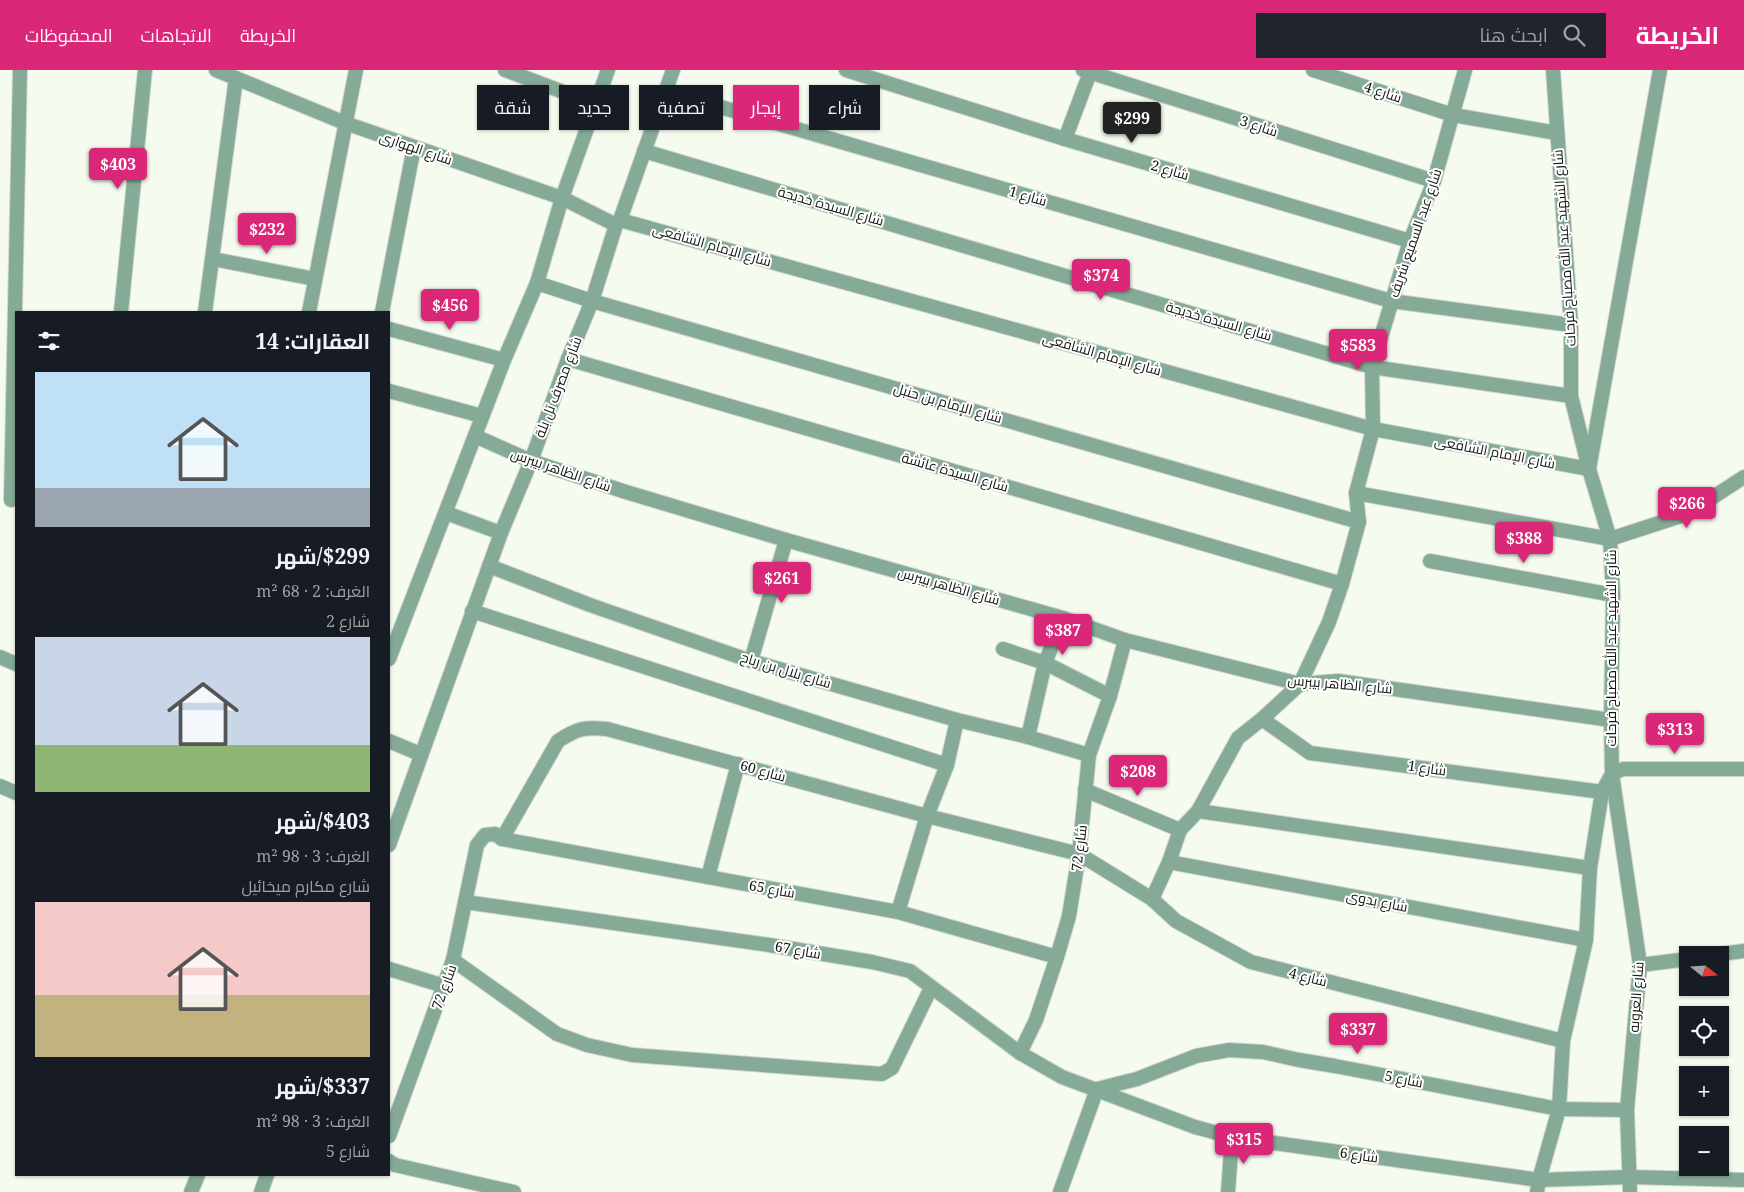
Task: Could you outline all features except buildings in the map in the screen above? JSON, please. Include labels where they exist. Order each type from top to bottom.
[{"type":"street","points":[[9,499],[20,70]]},
{"type":"street","points":[[121,311],[145,70]]},
{"type":"street","name":"شارع الهوارى","points":[[216,70],[345,123],[562,198],[618,223]]},
{"type":"street","points":[[309,311],[356,70]]},
{"type":"street","points":[[505,70],[559,90]]},
{"type":"street","points":[[602,85],[608,70]]},
{"type":"street","name":"شارع مصرف تل بلة","points":[[667,85],[673,70]]},
{"type":"street","name":"شارع 2","points":[[846,70],[1065,139],[1410,242]]},
{"type":"street","name":"شارع 4","points":[[1313,70],[1453,115],[1557,133]]},
{"type":"street","name":"شارع عبد السميع شريف","points":[[1300,684],[1329,622],[1342,584],[1359,522],[1356,493],[1373,429],[1372,366],[1410,242],[1434,181],[1465,70]]},
{"type":"street","name":"شارع الشهيد عبد الله مصباح فرحات","points":[[1553,70],[1571,325],[1571,396],[1589,469],[1610,539],[1613,595],[1610,720],[1612,774]]},
{"type":"street","points":[[1589,469],[1660,70]]},
{"type":"street","points":[[1065,139],[1088,71]]},
{"type":"street","name":"شارع 3","points":[[1088,71],[1434,181]]},
{"type":"street","points":[[205,311],[236,78]]},
{"type":"street","name":"شارع 1","points":[[723,108],[1391,302],[1571,325]]},
{"type":"street","points":[[390,656],[504,360],[537,283],[562,198],[586,130]]},
{"type":"street","name":"شارع مصرف تل بلة","points":[[390,842],[420,754],[501,533],[531,461],[568,359],[592,301],[651,130]]},
{"type":"street","points":[[382,311],[414,147]]},
{"type":"street","name":"شارع السيدة خديجة","points":[[644,151],[1372,366],[1571,396]]},
{"type":"street","name":"شارع الإمام الشافعى","points":[[618,223],[1373,429],[1589,469]]},
{"type":"street","points":[[212,259],[315,279]]},
{"type":"street","name":"شارع الإمام بن حنبل","points":[[537,283],[592,301],[1359,522]]},
{"type":"street","points":[[390,329],[504,360]]},
{"type":"street","name":"شارع السيدة عائشة","points":[[568,359],[1342,584]]},
{"type":"street","points":[[390,391],[482,416]]},
{"type":"street","name":"شارع الظاهر بيبرس","points":[[475,436],[531,461],[626,492],[786,540],[1063,618],[1125,640],[1300,684],[1338,681],[1610,720]]},
{"type":"street","points":[[1356,493],[1610,539],[1687,514],[1744,477]]},
{"type":"street","points":[[446,513],[501,533]]},
{"type":"street","points":[[751,661],[786,540]]},
{"type":"street","points":[[1430,560],[1613,595]]},
{"type":"street","name":"شارع بلال بن رباح","points":[[489,566],[590,605],[751,661],[957,720],[1028,736],[1089,754]]},
{"type":"street","points":[[472,611],[947,765]]},
{"type":"street","points":[[1028,736],[1044,663],[1063,618]]},
{"type":"street","name":"شارع 72","points":[[1020,1053],[1036,1020],[1069,916],[1079,854],[1089,754],[1110,696],[1125,640]]},
{"type":"street","points":[[1003,649],[1044,663],[1110,696]]},
{"type":"street","points":[[0,657],[15,664]]},
{"type":"street","points":[[1152,899],[1169,862],[1180,830],[1198,811],[1238,738],[1300,684]]},
{"type":"street","name":"شارع 1","points":[[1262,719],[1310,753],[1602,792]]},
{"type":"street","points":[[898,912],[927,816],[947,765],[957,720]]},
{"type":"street","name":"شارع 60","points":[[502,839],[558,741],[572,732],[588,727],[608,729],[927,816],[1079,854]]},
{"type":"street","points":[[390,741],[420,754]]},
{"type":"street","points":[[708,878],[738,764]]},
{"type":"street","points":[[1538,1186],[1559,1109],[1563,1041],[1586,940],[1590,868],[1602,792],[1612,774],[1623,769],[1744,769]]},
{"type":"street","name":"شارع العروبه","points":[[1612,774],[1640,965],[1627,1110],[1630,1192]]},
{"type":"street","points":[[0,786],[15,792]]},
{"type":"street","points":[[1085,790],[1180,830]]},
{"type":"street","points":[[1198,811],[1590,868]]},
{"type":"street","name":"شارع 65","points":[[485,836],[495,834],[502,839],[898,912],[1057,957]]},
{"type":"street","name":"شارع 72","points":[[390,1133],[453,960],[477,845],[485,836]]},
{"type":"street","name":"شارع 4","points":[[1079,854],[1152,899],[1176,921],[1251,962],[1563,1041]]},
{"type":"street","name":"شارع بدوى","points":[[1169,862],[1586,940]]},
{"type":"street","name":"شارع 67","points":[[465,902],[769,944],[872,962],[910,971],[1020,1053],[1062,1077],[1096,1089]]},
{"type":"street","points":[[1729,952],[1744,950]]},
{"type":"street","points":[[453,960],[557,1034],[587,1045],[632,1056],[882,1074],[892,1068],[931,988]]},
{"type":"street","points":[[1640,965],[1679,960]]},
{"type":"street","points":[[390,969],[444,986]]},
{"type":"street","name":"شارع 5","points":[[1096,1089],[1137,1079],[1196,1056],[1229,1050],[1263,1052],[1559,1109],[1627,1110]]},
{"type":"street","points":[[1060,1192],[1096,1089]]},
{"type":"street","name":"شارع 6","points":[[1096,1089],[1196,1127],[1232,1137],[1538,1186],[1630,1178],[1744,1180]]},
{"type":"street","points":[[1228,1192],[1232,1137]]},
{"type":"street","points":[[390,1162],[473,1187],[514,1192]]},
{"type":"street","points":[[191,1192],[198,1176]]},
{"type":"street","points":[[261,1192],[267,1176]]}]
